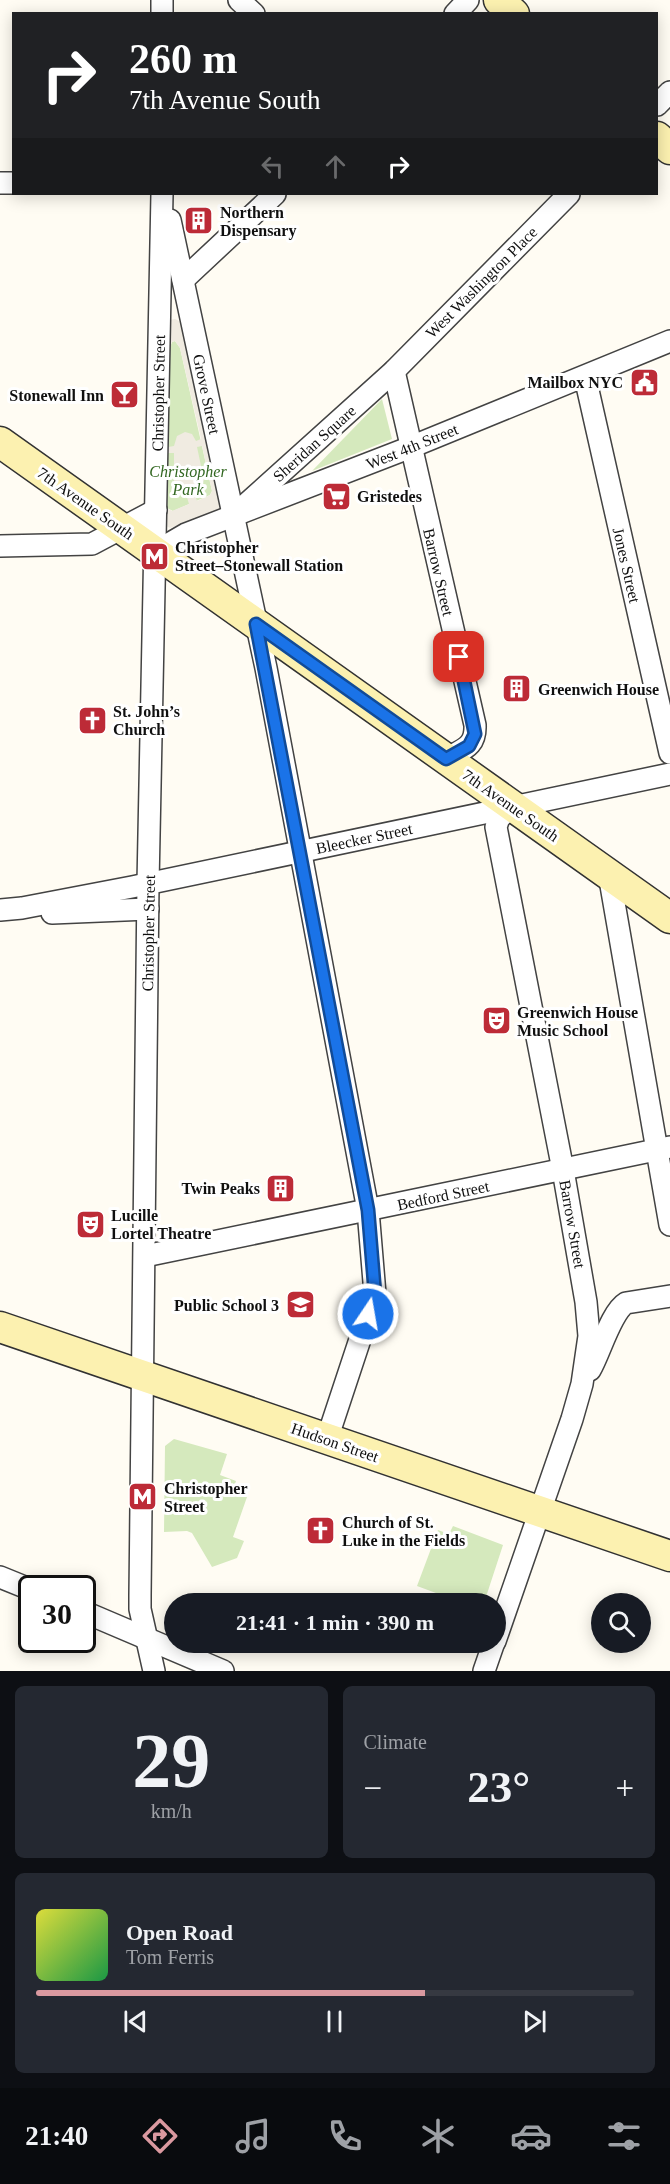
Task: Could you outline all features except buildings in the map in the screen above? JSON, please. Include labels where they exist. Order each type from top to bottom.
[{"type":"main road","points":[[498,0],[512,12]]},
{"type":"main road","points":[[658,138],[670,148]]},
{"type":"main road","name":"7th Avenue South","points":[[0,442],[670,918]]},
{"type":"main road","name":"Hudson Street","points":[[0,1327],[670,1556]]},
{"type":"street","points":[[239,0],[252,12]]},
{"type":"street","points":[[457,12],[468,0]]},
{"type":"street","points":[[658,104],[670,92]]},
{"type":"street","name":"Grove Street","points":[[163,195],[256,624],[368,1210],[375,1294],[327,1439]]},
{"type":"street","name":"Christopher Street","points":[[153,1671],[140,1609],[141,1411],[144,1376],[148,884],[163,195]]},
{"type":"street","points":[[183,280],[274,195]]},
{"type":"street","name":"West Washington Place","points":[[394,370],[568,195]]},
{"type":"street","name":"West 4th Street","points":[[155,552],[186,534],[411,447],[670,341]]},
{"type":"street","name":"Barrow Street","points":[[394,370],[474,725],[474,737],[471,744],[446,759]]},
{"type":"street","name":"Sheridan Square","points":[[233,515],[394,370]]},
{"type":"street","name":"Jones Street","points":[[585,377],[670,753]]},
{"type":"street","points":[[0,546],[92,544],[156,510]]},
{"type":"street","name":"Bleecker Street","points":[[0,910],[22,908],[148,884],[670,774]]},
{"type":"street","name":"Barrow Street","points":[[506,1611],[582,1384],[589,1336],[586,1302],[563,1170],[496,827],[499,818],[513,806]]},
{"type":"street","points":[[609,874],[663,1149],[670,1225]]},
{"type":"street","name":"Bleecker Street","points":[[22,908],[54,913],[148,909]]},
{"type":"street","name":"Bedford Street","points":[[145,1256],[663,1149]]},
{"type":"street","points":[[582,1384],[599,1355],[611,1322],[620,1307],[626,1303],[670,1296]]},
{"type":"street","points":[[0,1577],[18,1584]]},
{"type":"street","points":[[96,1617],[223,1671]]},
{"type":"street","name":"Barrow Street","points":[[484,1671],[491,1653]]},
{"type":"green space","name":"Christopher Park","points":[[175,341],[180,348],[212,491],[210,495],[173,511],[167,508],[170,347]]},
{"type":"green space","points":[[382,399],[392,439],[312,471]]},
{"type":"green space","points":[[174,1439],[227,1454],[220,1475],[236,1481],[232,1492],[247,1497],[233,1537],[244,1541],[237,1558],[212,1567],[192,1533],[187,1531],[164,1532],[165,1446]]},
{"type":"green space","points":[[453,1526],[503,1545],[487,1593],[436,1593],[417,1586],[438,1530],[449,1534]]},
{"type":"shaded area","points":[[175,319],[181,325],[222,497],[219,510],[170,528],[164,525],[169,320]],"holes":[[[175,341],[180,348],[201,439],[196,441],[192,434],[185,432],[177,436],[174,446],[168,447],[170,347]],[[202,446],[212,491],[210,495],[197,501],[194,492],[202,486],[204,480],[197,447]],[[168,453],[174,453],[176,489],[179,493],[186,494],[189,504],[172,511],[167,508]]]},
{"type":"place","name":"Northern Dispensary","points":[[199,221]]},
{"type":"place","name":"Mailbox NYC","points":[[644,382]]},
{"type":"place","name":"Stonewall Inn","points":[[125,395]]},
{"type":"place","name":"Gristedes","points":[[336,496]]},
{"type":"place","name":"Christopher Street–Stonewall Station","points":[[154,556]]},
{"type":"place","name":"Greenwich House","points":[[517,689]]},
{"type":"place","name":"St. John’s Church","points":[[92,720]]},
{"type":"place","name":"Greenwich House Music School","points":[[496,1021]]},
{"type":"place","name":"Twin Peaks","points":[[281,1188]]},
{"type":"place","name":"Lucille Lortel Theatre","points":[[90,1224]]},
{"type":"place","name":"Public School 3","points":[[300,1305]]},
{"type":"place","name":"Christopher Street","points":[[143,1497]]},
{"type":"place","name":"Church of St. Luke in the Fields","points":[[321,1531]]},
{"type":"route","points":[[368,1314],[375,1294],[368,1210],[256,624],[446,759],[469,746],[475,734],[459,657]]}]
